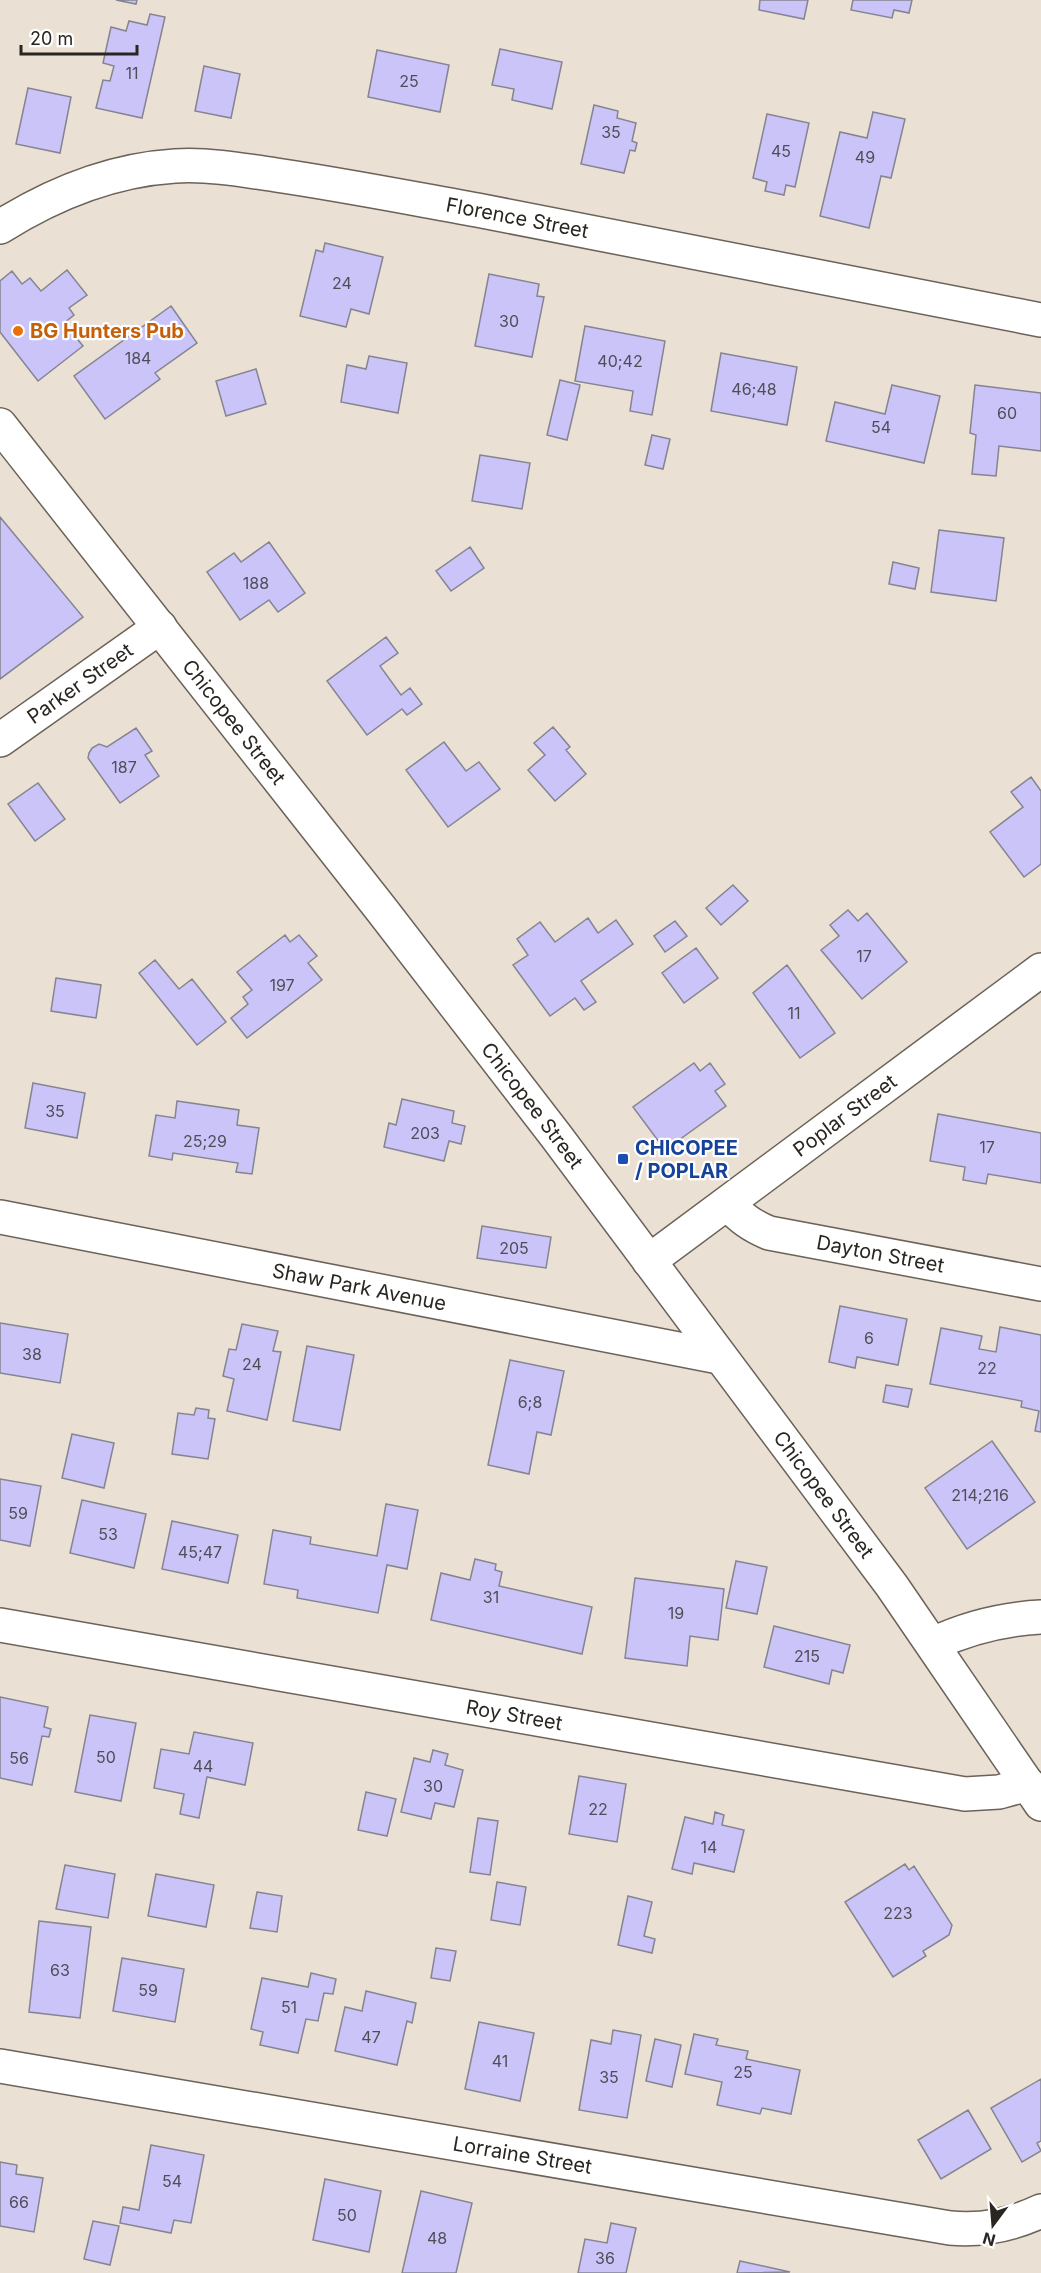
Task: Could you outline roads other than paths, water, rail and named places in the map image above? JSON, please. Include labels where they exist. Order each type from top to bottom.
[{"type":"street","name":"Florence Street","points":[[0,227],[46,200],[76,186],[109,176],[142,169],[216,166],[345,185],[827,276],[1041,320]]},
{"type":"street","name":"Chicopee Street","points":[[0,425],[381,909],[556,1136],[892,1586],[1035,1794]]},
{"type":"street","name":"Parker Street","points":[[0,740],[160,627]]},
{"type":"street","name":"Poplar Street","points":[[649,1262],[1041,970]]},
{"type":"street","name":"Dayton Street","points":[[728,1204],[753,1227],[769,1233],[1041,1284]]},
{"type":"street","name":"Shaw Park Avenue","points":[[0,1217],[719,1357]]},
{"type":"street","points":[[933,1644],[953,1635],[1000,1622],[1041,1617]]},
{"type":"street","name":"Roy Street","points":[[0,1625],[965,1794],[999,1792],[1035,1794]]},
{"type":"street","name":"Lorraine Street","points":[[0,2066],[950,2228],[969,2230],[996,2227],[1017,2222],[1041,2211]]},
{"type":"place","name":"BG Hunters Pub","points":[[18,331]]},
{"type":"place","name":"CHICOPEE / POPLAR","points":[[623,1159]]}]
